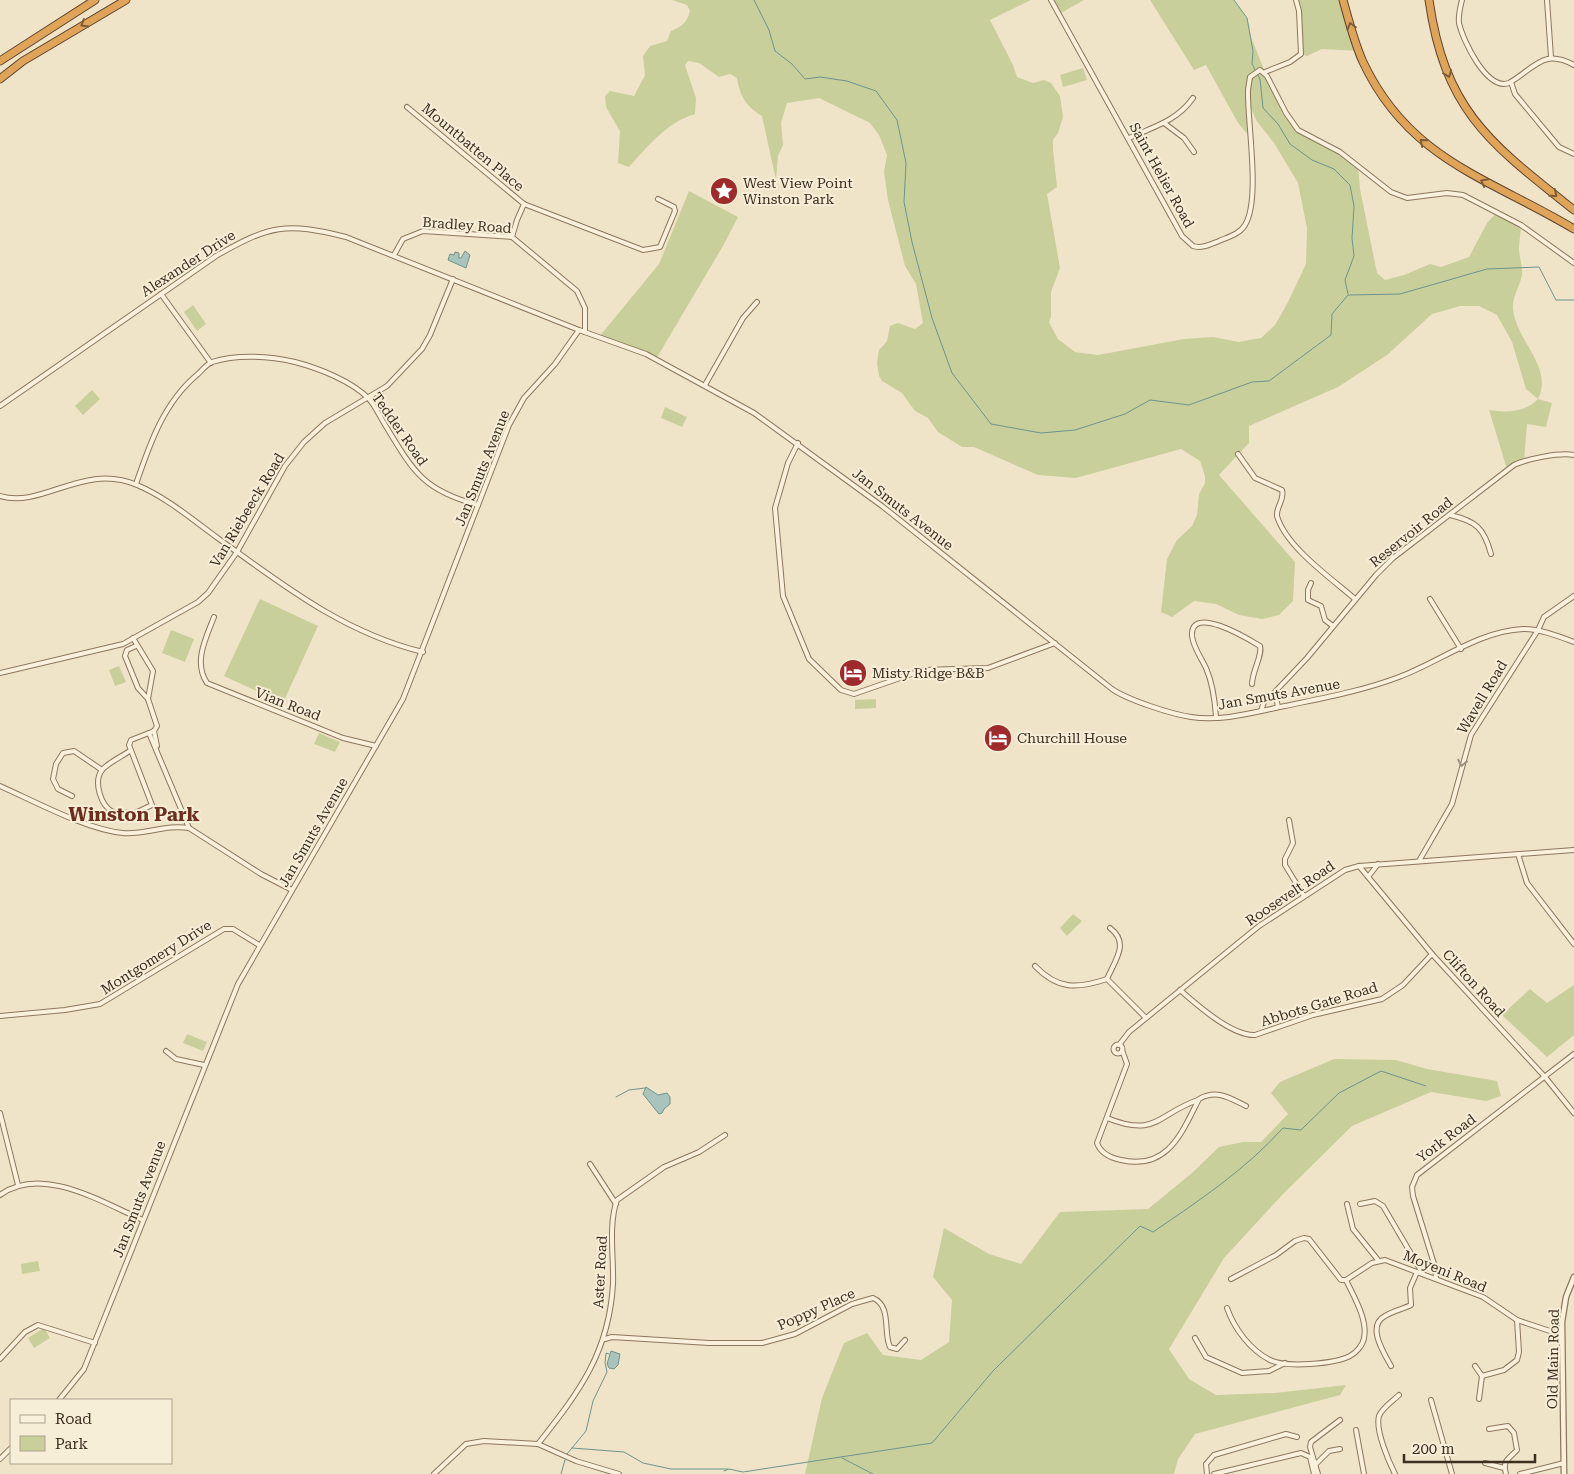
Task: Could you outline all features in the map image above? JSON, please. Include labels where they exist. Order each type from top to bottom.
[{"type":"highway","points":[[0,61],[95,0]]},
{"type":"highway","points":[[0,78],[23,61],[126,0]]},
{"type":"highway","points":[[1343,0],[1359,51],[1382,96],[1412,133],[1440,156],[1463,170],[1574,229]]},
{"type":"highway","points":[[1429,0],[1432,27],[1451,83],[1474,121],[1502,151],[1574,210]]},
{"type":"street","name":"Saint Helier Road","points":[[1052,0],[1188,242],[1197,247],[1202,247],[1231,236],[1242,230],[1246,224],[1252,198],[1248,90],[1252,74],[1257,70],[1265,72]]},
{"type":"street","points":[[1296,0],[1299,11],[1301,54],[1290,62],[1265,72],[1286,113],[1298,130],[1340,152],[1391,192],[1408,198],[1447,193],[1463,196],[1522,225],[1574,263]]},
{"type":"street","points":[[1462,0],[1459,11],[1461,28],[1485,74],[1496,84],[1504,85],[1551,57],[1558,57],[1574,65]]},
{"type":"street","points":[[1547,1],[1551,57]]},
{"type":"street","points":[[1510,82],[1515,94],[1559,147],[1574,154]]},
{"type":"street","points":[[1129,138],[1180,114],[1193,98]]},
{"type":"street","name":"Mountbatten Place","points":[[407,107],[524,204],[643,250],[660,247],[675,210],[674,207],[658,199]]},
{"type":"street","points":[[1164,122],[1184,138],[1194,152]]},
{"type":"street","name":"Mountbatten Place","points":[[512,237],[516,220],[524,204]]},
{"type":"street","name":"Alexander Drive","points":[[0,406],[216,256],[246,239],[282,228],[295,227],[346,237],[579,330]]},
{"type":"street","name":"Bradley Road","points":[[394,255],[403,239],[423,231],[512,237],[577,291],[585,308],[585,332]]},
{"type":"street","name":"Van Riebeeck Road","points":[[0,673],[116,647],[198,602],[217,583],[237,552],[285,466],[304,442],[325,423],[369,399],[400,375],[422,349],[430,336],[453,279]]},
{"type":"street","points":[[136,484],[163,414],[184,385],[211,363],[161,294]]},
{"type":"street","points":[[705,385],[743,318],[757,302]]},
{"type":"street","name":"Jan Smuts Avenue","points":[[60,1399],[84,1369],[238,984],[403,699],[423,652],[506,433],[521,402],[555,364],[579,330],[646,354],[754,413],[882,506],[1122,695],[1184,715],[1216,717],[1261,711],[1373,686],[1414,671],[1503,632],[1521,629],[1538,630],[1574,642]]},
{"type":"street","name":"Tedder Road","points":[[211,363],[254,357],[283,360],[320,370],[336,377],[369,399],[410,466],[422,479],[448,496],[478,505]]},
{"type":"street","points":[[798,444],[788,463],[775,508],[783,596],[810,659],[841,690],[848,694],[857,693],[923,670],[988,668],[1055,643]]},
{"type":"street","points":[[1238,454],[1255,478],[1282,490],[1283,498],[1278,507],[1277,516],[1296,544],[1355,599]]},
{"type":"street","name":"Reservoir Road","points":[[1261,711],[1265,699],[1272,695],[1393,558],[1514,465],[1524,460],[1566,454],[1574,455]]},
{"type":"street","points":[[0,496],[15,498],[30,496],[95,478],[136,484],[172,506],[330,616],[394,643],[423,652]]},
{"type":"street","points":[[1450,515],[1464,518],[1477,525],[1491,554]]},
{"type":"street","points":[[1311,583],[1308,590],[1308,600],[1321,606],[1325,620],[1332,626]]},
{"type":"street","points":[[1538,630],[1544,617],[1574,596]]},
{"type":"street","points":[[1430,600],[1461,649]]},
{"type":"street","name":"Vian Road","points":[[214,617],[202,651],[202,669],[207,683],[217,689],[342,738],[376,746]]},
{"type":"street","points":[[1216,717],[1215,697],[1208,671],[1193,639],[1193,631],[1199,624],[1208,623],[1227,628],[1260,646],[1261,652],[1253,672],[1252,684]]},
{"type":"street","name":"Wavell Road","points":[[1419,861],[1452,804],[1471,735],[1538,630]]},
{"type":"street","points":[[133,638],[136,646],[153,671],[148,699]]},
{"type":"street","points":[[136,646],[127,650],[125,656],[138,688],[148,699],[157,726],[154,731],[156,746]]},
{"type":"street","points":[[1272,695],[1276,697],[1278,707]]},
{"type":"street","points":[[131,750],[102,770],[99,789],[103,802],[110,811],[134,813],[151,806],[152,801],[131,750],[131,740],[154,731]]},
{"type":"street","points":[[149,733],[156,746],[188,828]]},
{"type":"street","points":[[72,796],[58,789],[52,779],[56,764],[63,753],[74,751],[102,770]]},
{"type":"street","points":[[0,786],[91,825],[114,832],[133,834],[171,826],[188,828],[261,874],[292,890]]},
{"type":"street","points":[[1289,820],[1293,843],[1285,859],[1285,865],[1304,896]]},
{"type":"street","name":"Roosevelt Road","points":[[1119,1045],[1129,1032],[1259,926],[1339,873],[1359,866],[1378,864],[1574,850]]},
{"type":"street","points":[[1518,854],[1527,884],[1574,944]]},
{"type":"street","points":[[1368,877],[1378,864]]},
{"type":"street","name":"Clifton Road","points":[[1359,866],[1432,954],[1544,1077],[1574,1113]]},
{"type":"street","points":[[1107,979],[1120,945],[1118,935],[1110,928]]},
{"type":"street","name":"Montgomery Drive","points":[[0,1016],[65,1010],[100,1004],[224,929],[233,929],[259,945]]},
{"type":"street","name":"Abbots Gate Road","points":[[1180,990],[1232,1028],[1249,1035],[1255,1035],[1313,1015],[1382,999],[1403,985],[1432,954]]},
{"type":"street","points":[[1035,966],[1043,974],[1065,986],[1107,979]]},
{"type":"street","points":[[1107,979],[1146,1018]]},
{"type":"street","points":[[1122,1050],[1118,1053],[1114,1051],[1114,1046],[1119,1045],[1122,1050],[1126,1064],[1097,1143],[1102,1151],[1117,1159],[1145,1162],[1158,1157],[1170,1148],[1191,1117],[1198,1100]]},
{"type":"street","points":[[166,1051],[183,1062],[204,1065]]},
{"type":"street","name":"York Road","points":[[1436,1278],[1413,1196],[1412,1188],[1416,1177],[1544,1077],[1573,1057]]},
{"type":"street","points":[[1107,1118],[1132,1125],[1149,1126],[1198,1100],[1216,1093],[1246,1106]]},
{"type":"street","points":[[0,1113],[18,1185]]},
{"type":"street","points":[[616,1204],[619,1198],[661,1169],[699,1152],[725,1135]]},
{"type":"street","points":[[590,1164],[616,1204]]},
{"type":"street","points":[[0,1195],[18,1185],[59,1186],[143,1220]]},
{"type":"street","points":[[1360,1204],[1375,1201],[1384,1206],[1423,1274]]},
{"type":"street","name":"Aster Road","points":[[538,1444],[575,1395],[604,1339],[612,1299],[616,1204]]},
{"type":"street","points":[[1231,1279],[1304,1238],[1311,1240],[1341,1280],[1346,1280],[1378,1260],[1353,1229],[1347,1204]]},
{"type":"street","name":"Moyeni Road","points":[[1378,1260],[1385,1260],[1483,1297],[1517,1320],[1562,1335]]},
{"type":"street","points":[[1390,1366],[1378,1339],[1378,1327],[1382,1318],[1410,1305],[1410,1288],[1417,1272]]},
{"type":"street","name":"Old Main Road","points":[[1564,1474],[1562,1335],[1565,1303],[1574,1277]]},
{"type":"street","points":[[1226,1308],[1238,1332],[1270,1360],[1304,1364],[1346,1358],[1360,1347],[1364,1338],[1364,1324],[1346,1280]]},
{"type":"street","name":"Poppy Place","points":[[604,1339],[612,1337],[709,1344],[762,1343],[795,1334],[852,1304],[873,1298],[878,1301],[883,1310],[890,1347],[897,1349],[905,1340]]},
{"type":"street","points":[[1482,1376],[1504,1370],[1517,1360],[1519,1352],[1517,1320]]},
{"type":"street","points":[[0,1359],[25,1332],[38,1325],[95,1343]]},
{"type":"street","points":[[1195,1338],[1206,1357],[1242,1373],[1269,1371],[1285,1363]]},
{"type":"street","points":[[1475,1366],[1482,1376],[1479,1399]]},
{"type":"street","points":[[1395,1474],[1384,1450],[1379,1420],[1380,1414],[1399,1395]]},
{"type":"street","points":[[1431,1400],[1452,1474]]},
{"type":"street","points":[[1318,1474],[1310,1447],[1311,1442],[1340,1420]]},
{"type":"street","points":[[1490,1429],[1496,1426],[1510,1426],[1516,1438],[1517,1451],[1507,1459],[1504,1468],[1506,1474]]},
{"type":"street","points":[[1356,1430],[1364,1474]]},
{"type":"street","points":[[1208,1474],[1206,1464],[1214,1455],[1286,1434],[1297,1437]]},
{"type":"street","points":[[434,1474],[469,1443],[499,1441],[538,1444],[576,1461],[619,1474]]},
{"type":"street","points":[[0,1459],[10,1449]]},
{"type":"street","points":[[1315,1465],[1329,1451],[1340,1449]]},
{"type":"street","points":[[1214,1474],[1301,1453],[1310,1457],[1314,1474]]},
{"type":"street","points":[[1485,1463],[1504,1468]]},
{"type":"street","points":[[1520,1474],[1564,1463]]},
{"type":"green space","points":[[672,0],[1031,0],[990,20],[1013,65],[1017,77],[1033,83],[1044,80],[1051,83],[1060,96],[1063,117],[1058,133],[1053,140],[1057,187],[1047,194],[1060,268],[1051,292],[1051,317],[1049,322],[1058,339],[1075,352],[1098,355],[1184,339],[1213,337],[1239,342],[1261,338],[1275,325],[1306,264],[1307,228],[1298,183],[1274,143],[1256,120],[1248,101],[1249,136],[1238,123],[1206,65],[1194,70],[1150,0],[1234,0],[1247,18],[1251,37],[1265,72],[1294,126],[1330,146],[1358,165],[1360,189],[1377,273],[1385,280],[1404,275],[1430,264],[1441,267],[1469,257],[1487,223],[1497,212],[1521,225],[1519,248],[1522,275],[1513,309],[1520,332],[1538,365],[1542,387],[1538,399],[1526,389],[1512,342],[1497,315],[1479,306],[1460,306],[1432,314],[1387,355],[1338,387],[1249,426],[1249,443],[1219,475],[1295,562],[1293,601],[1279,615],[1262,619],[1239,615],[1216,604],[1194,601],[1172,617],[1161,612],[1167,559],[1177,540],[1192,526],[1197,515],[1199,494],[1205,483],[1205,476],[1200,461],[1181,449],[1076,478],[1038,475],[974,447],[962,447],[938,432],[928,418],[915,411],[902,393],[882,381],[879,376],[877,363],[879,350],[887,341],[890,326],[898,323],[915,329],[923,323],[916,284],[905,266],[888,200],[884,172],[887,155],[879,135],[870,123],[819,98],[787,103],[781,123],[783,145],[778,156],[776,180],[762,116],[752,109],[745,100],[740,91],[737,78],[730,74],[719,77],[699,63],[688,61],[685,65],[696,98],[695,114],[675,123],[667,129],[629,167],[618,163],[620,131],[606,107],[605,96],[610,91],[634,96],[645,75],[643,56],[650,46],[667,41],[671,31],[684,24],[689,15],[690,11],[687,5]]},
{"type":"green space","points":[[1051,0],[1084,0],[1059,14]]},
{"type":"green space","points":[[1296,0],[1343,0],[1359,51],[1322,49],[1307,56],[1301,54],[1299,11]]},
{"type":"green space","points":[[1083,68],[1087,80],[1063,87],[1060,75]]},
{"type":"green space","points":[[689,191],[738,217],[723,246],[656,359],[599,337],[659,264]]},
{"type":"green space","points":[[193,305],[206,324],[197,331],[184,312]]},
{"type":"green space","points":[[92,390],[100,399],[83,415],[75,406]]},
{"type":"green space","points":[[1538,399],[1552,403],[1546,427],[1527,424],[1524,461],[1507,469],[1489,410],[1522,409]]},
{"type":"green space","points":[[665,407],[687,417],[682,427],[661,418]]},
{"type":"green space","points":[[260,599],[318,626],[283,703],[224,676]]},
{"type":"green space","points":[[171,630],[194,639],[185,662],[162,653]]},
{"type":"green space","points":[[119,666],[126,682],[115,686],[109,670]]},
{"type":"green space","points":[[876,699],[876,708],[855,709],[855,700]]},
{"type":"green space","points":[[319,733],[340,742],[335,752],[314,744]]},
{"type":"green space","points":[[1073,914],[1082,921],[1067,936],[1060,928]]},
{"type":"green space","points":[[1574,985],[1574,1035],[1547,1057],[1502,1015],[1530,989],[1547,1003]]},
{"type":"green space","points":[[187,1034],[207,1042],[203,1051],[183,1043]]},
{"type":"green space","points":[[1334,1059],[1396,1060],[1427,1069],[1497,1081],[1501,1096],[1486,1101],[1431,1092],[1352,1126],[1283,1194],[1224,1258],[1169,1349],[1189,1379],[1216,1395],[1275,1393],[1346,1385],[1340,1395],[1195,1434],[1178,1459],[1174,1474],[805,1474],[822,1398],[844,1343],[867,1333],[883,1355],[921,1360],[949,1342],[952,1300],[933,1277],[944,1228],[989,1254],[1021,1264],[1060,1212],[1148,1209],[1192,1173],[1219,1147],[1243,1142],[1261,1142],[1288,1114],[1271,1093],[1280,1082]]},
{"type":"green space","points":[[38,1261],[40,1271],[22,1274],[21,1264]]},
{"type":"green space","points":[[44,1328],[50,1338],[34,1348],[28,1338]]},
{"type":"water","points":[[465,251],[470,255],[466,268],[448,260],[450,254],[459,253],[459,258],[461,258]]},
{"type":"water","points":[[646,1087],[658,1095],[667,1093],[670,1097],[670,1104],[662,1113],[659,1114],[643,1094]]},
{"type":"water","points":[[611,1351],[620,1354],[618,1365],[614,1369],[609,1368],[607,1364]]},
{"type":"waterway","points":[[754,0],[769,30],[775,51],[792,64],[805,79],[820,77],[847,81],[876,91],[897,120],[906,163],[904,202],[912,242],[932,318],[952,373],[991,424],[1041,433],[1075,430],[1125,414],[1150,400],[1189,405],[1252,382],[1269,381],[1331,335],[1332,314],[1348,295],[1400,294],[1487,269],[1539,267],[1556,300],[1574,300]]},
{"type":"waterway","points":[[1234,0],[1247,18],[1253,51],[1252,64],[1260,79],[1263,108],[1278,124],[1290,144],[1312,160],[1334,169],[1350,185],[1354,206],[1352,238],[1354,256],[1345,280],[1348,294]]},
{"type":"waterway","points":[[724,1471],[729,1469],[743,1472],[932,1443],[993,1371],[1140,1226],[1153,1232],[1238,1171],[1283,1128],[1301,1130],[1339,1093],[1381,1071],[1426,1086]]},
{"type":"waterway","points":[[616,1097],[629,1090],[645,1088]]},
{"type":"waterway","points":[[567,1454],[586,1431],[593,1401],[607,1372],[605,1363],[606,1353],[609,1354]]},
{"type":"waterway","points":[[572,1448],[624,1452],[643,1463],[671,1469],[728,1469]]},
{"type":"waterway","points":[[842,1458],[873,1474]]},
{"type":"waterway","points":[[561,1474],[565,1460]]},
{"type":"place","name":"West View Point Winston Park","points":[[724,191]]},
{"type":"place","name":"Misty Ridge B&B","points":[[853,673]]},
{"type":"place","name":"Churchill House","points":[[998,738]]},
{"type":"district","name":"Winston Park","points":[[134,814]]}]
